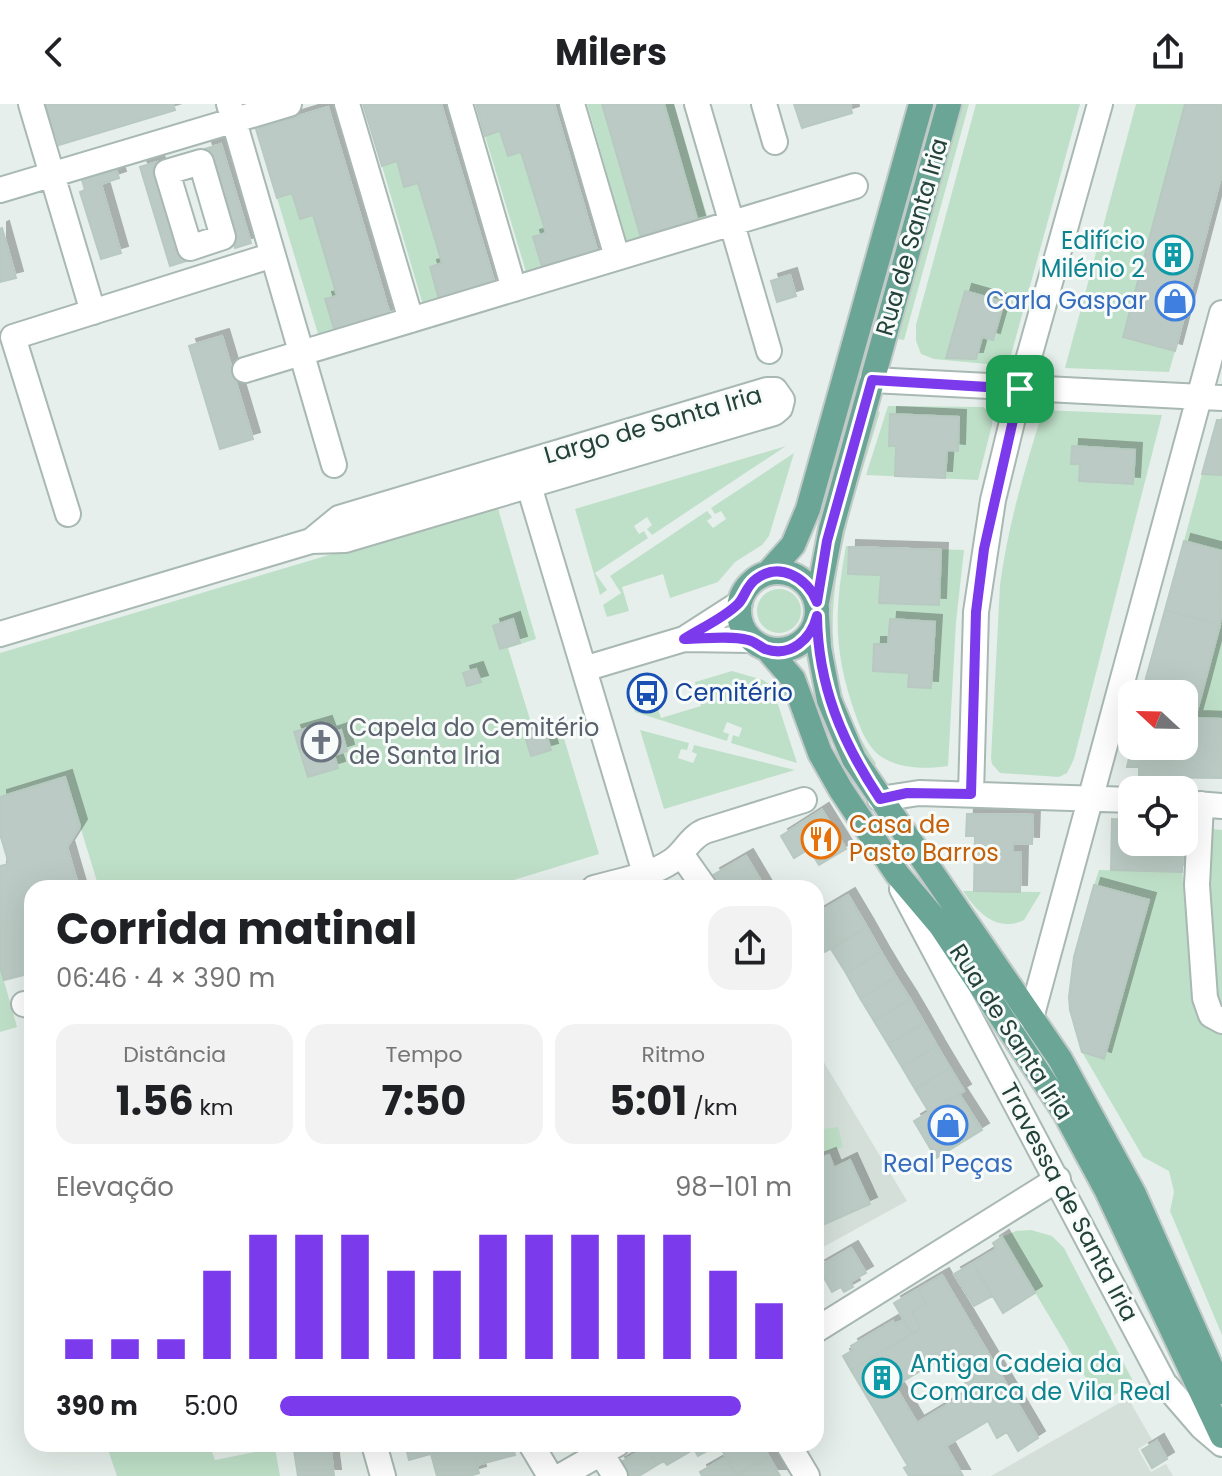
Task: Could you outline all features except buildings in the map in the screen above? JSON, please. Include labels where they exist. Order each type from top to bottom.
[{"type":"main road","name":"Rua de Santa Iria","points":[[768,573],[793,545],[808,509],[921,104]]},
{"type":"main road","name":"Rua de Santa Iria","points":[[949,104],[827,541],[817,609],[821,665],[835,717],[854,759],[1060,1059],[1124,1174],[1222,1392]]},
{"type":"main road","points":[[768,573],[793,574],[812,591],[817,609],[814,629],[795,648],[781,651],[760,645],[740,622],[740,603],[748,587],[768,573]]},
{"type":"main road","name":"Rua de Santa Iria","points":[[760,645],[793,679],[827,766],[888,862],[941,926],[1065,1113],[1106,1189],[1222,1436]]},
{"type":"street","points":[[31,104],[93,312]]},
{"type":"street","points":[[0,190],[174,138],[232,112],[289,104]]},
{"type":"street","points":[[347,104],[411,320]]},
{"type":"street","points":[[460,104],[514,289]]},
{"type":"street","points":[[572,104],[617,257]]},
{"type":"street","points":[[697,104],[769,351]]},
{"type":"street","points":[[764,104],[775,142]]},
{"type":"street","points":[[971,794],[976,612],[984,549],[1020,389],[1100,104]]},
{"type":"street","points":[[232,112],[334,465]]},
{"type":"street","points":[[174,138],[183,167]]},
{"type":"street","points":[[201,162],[223,237],[190,248],[167,172],[183,167],[201,162]]},
{"type":"street","points":[[245,370],[855,186]]},
{"type":"street","points":[[206,243],[216,274]]},
{"type":"street","points":[[68,514],[13,337],[273,255]]},
{"type":"street","points":[[1031,1018],[1171,504],[1210,398],[1222,313]]},
{"type":"street","points":[[872,380],[1210,398]]},
{"type":"street","name":"Largo de Santa Iria","points":[[0,634],[311,541],[345,540],[774,413],[780,408],[782,400],[775,390],[767,390],[629,431],[339,518],[311,541]]},
{"type":"street","name":"Largo de Santa Iria","points":[[529,486],[645,873]]},
{"type":"street","points":[[584,669],[684,639],[740,603]]},
{"type":"street","points":[[684,639],[760,645]]},
{"type":"street","points":[[880,799],[907,793],[1118,799]]},
{"type":"street","points":[[621,880],[662,867],[681,854],[700,833],[804,800]]},
{"type":"street","points":[[1202,804],[1197,885],[1205,998],[1211,1015],[1222,1021]]},
{"type":"street","points":[[681,854],[699,880]]},
{"type":"street","name":"Travessa de Santa Iria","points":[[888,862],[1164,1383],[1202,1427],[1222,1444]]},
{"type":"street","points":[[824,1325],[1058,1179]]},
{"type":"street","points":[[376,1452],[383,1476]]},
{"type":"street","points":[[536,1452],[550,1476]]},
{"type":"street","points":[[561,1476],[604,1452]]},
{"type":"street","points":[[610,1452],[615,1476]]},
{"type":"street","points":[[792,1452],[805,1475]]},
{"type":"shaded area","points":[[824,1062],[907,1201],[824,1247]]},
{"type":"shaded area","points":[[1128,1398],[1152,1440],[1138,1449],[1151,1472],[1166,1464],[1173,1476],[991,1476]]},
{"type":"green space","points":[[587,104],[602,104],[641,238],[627,243]]},
{"type":"green space","points":[[664,104],[674,104],[708,219],[698,222]]},
{"type":"green space","points":[[963,104],[969,104],[904,340],[898,339]]},
{"type":"green space","points":[[976,104],[1080,104],[1008,366],[934,359],[921,354],[916,341],[916,325]]},
{"type":"green space","points":[[1136,104],[1185,104],[1123,337],[1175,351],[1169,372],[1065,368]]},
{"type":"green space","points":[[500,131],[508,156],[521,152],[546,233],[534,237],[543,270],[527,275],[485,136]]},
{"type":"green space","points":[[397,161],[404,186],[418,183],[442,263],[430,268],[439,300],[423,305],[382,166]]},
{"type":"green space","points":[[292,193],[300,218],[313,215],[337,296],[325,299],[335,332],[319,337],[277,198]]},
{"type":"green space","points":[[888,406],[983,407],[993,414],[978,480],[866,475]]},
{"type":"green space","points":[[874,410],[880,412],[842,545],[835,589],[833,633],[838,677],[852,720],[876,763],[874,769],[841,701],[830,652],[828,601],[833,562]]},
{"type":"green space","points":[[1043,410],[1162,415],[1074,759],[1067,773],[1059,777],[1000,773],[991,758],[1003,563],[1012,519]]},
{"type":"green space","points":[[786,446],[652,535],[647,529],[652,525],[647,517],[634,526],[639,534],[644,531],[648,538],[595,573],[607,590],[600,595],[575,509]]},
{"type":"green space","points":[[794,453],[769,536],[762,545],[735,562],[718,582],[670,598],[663,574],[622,587],[629,611],[607,617],[603,605],[621,593],[610,576],[707,511],[712,517],[707,521],[713,528],[726,519],[721,511],[715,514],[711,508]]},
{"type":"green space","points":[[1202,474],[1222,475],[1222,551],[1184,541]]},
{"type":"green space","points":[[497,505],[536,639],[508,648],[533,729],[559,722],[599,854],[514,880],[97,880],[65,777],[0,797],[0,653]]},
{"type":"green space","points":[[846,546],[964,550],[956,622],[948,766],[917,768],[887,760],[871,747],[861,729],[843,672],[838,632],[839,591]]},
{"type":"green space","points":[[779,589],[795,595],[801,611],[795,627],[779,633],[763,627],[757,611],[763,595]]},
{"type":"green space","points":[[1222,618],[1222,719],[1198,718],[1198,707]]},
{"type":"green space","points":[[732,671],[763,680],[772,686],[797,763],[731,743],[733,735],[739,737],[742,728],[727,722],[723,732],[729,734],[727,741],[635,712],[632,701],[653,695],[661,718],[701,706],[695,682]]},
{"type":"green space","points":[[640,730],[689,743],[687,750],[681,749],[678,758],[693,763],[697,754],[692,752],[694,745],[795,770],[664,809]]},
{"type":"green space","points":[[1208,829],[1222,830],[1222,1006],[1218,1006],[1204,900]]},
{"type":"green space","points":[[1099,870],[1182,872],[1203,1010],[1222,1031],[1222,1335],[1170,1211],[1174,1192],[1169,1171],[1143,1157],[1082,1052],[1103,1059],[1149,900],[1094,885]]},
{"type":"green space","points":[[963,891],[1041,892],[1024,920],[1005,924],[981,913]]},
{"type":"green space","points":[[0,967],[17,1027],[0,1032]]},
{"type":"green space","points":[[838,1127],[843,1147],[824,1153],[824,1129]]},
{"type":"green space","points":[[1031,1230],[1052,1236],[1064,1248],[1134,1383],[1101,1403],[1002,1237],[1016,1231]]},
{"type":"green space","points":[[109,1452],[212,1452],[215,1460],[255,1452],[276,1452],[280,1476],[117,1476]]},
{"type":"place","name":"Edifício Milénio 2","points":[[1173,255]]},
{"type":"place","name":"Carla Gaspar","points":[[1175,301]]},
{"type":"place","name":"Cemitério","points":[[647,693]]},
{"type":"place","name":"Capela do Cemitério de Santa Iria","points":[[321,742]]},
{"type":"place","name":"Casa de Pasto Barros","points":[[821,839]]},
{"type":"place","name":"Real Peças","points":[[948,1125]]},
{"type":"place","name":"Antiga Cadeia da Comarca de Vila Real","points":[[882,1378]]},
{"type":"route","points":[[872,380],[1020,389],[993,500],[976,612],[971,794],[907,793],[880,799],[854,759],[829,700],[821,665],[817,616],[814,629],[806,640],[795,648],[781,651],[768,650],[751,640],[684,639],[740,603],[748,587],[768,573],[793,574],[804,581],[817,602],[827,541],[872,380]]}]
